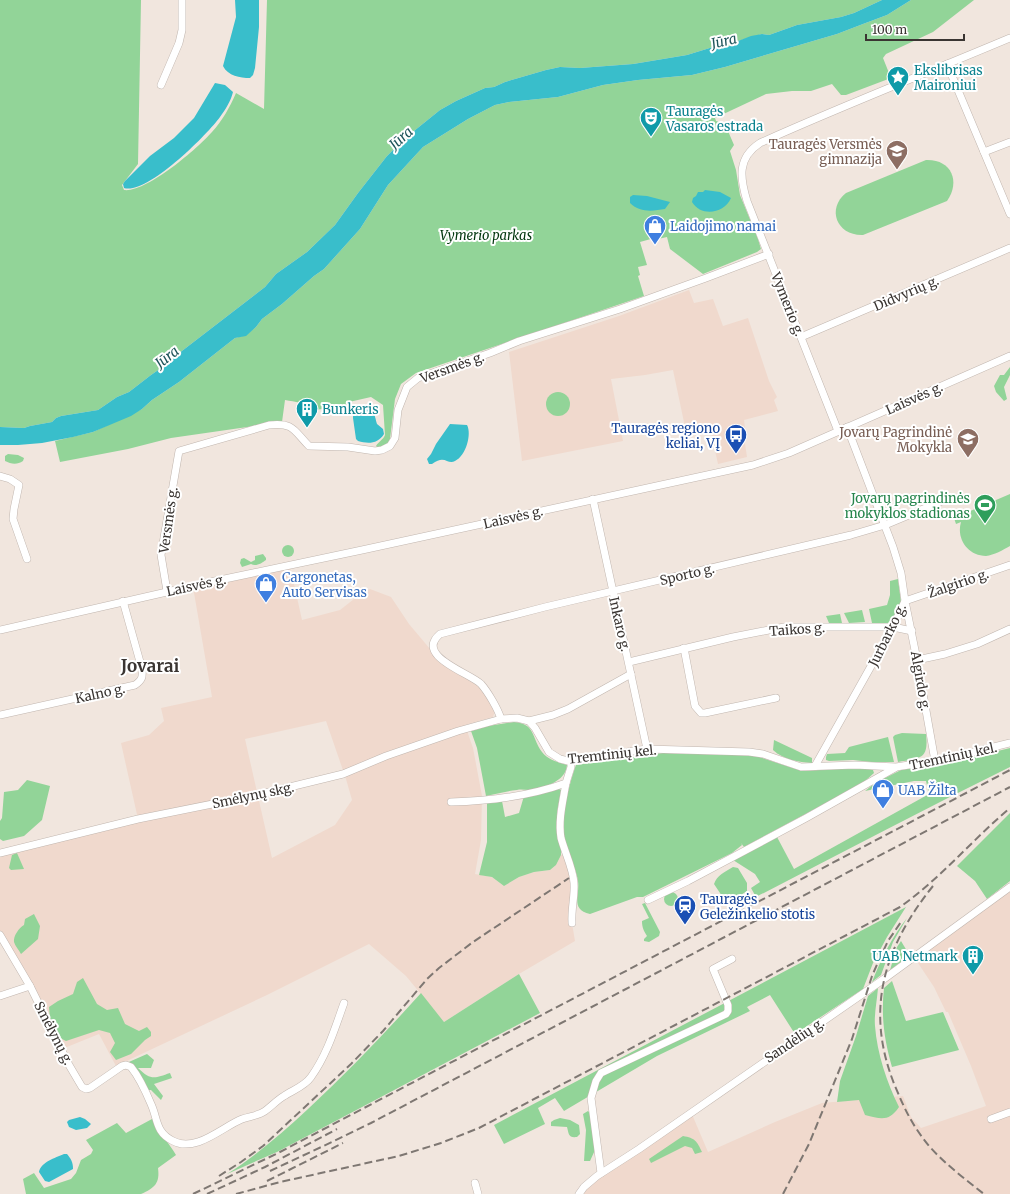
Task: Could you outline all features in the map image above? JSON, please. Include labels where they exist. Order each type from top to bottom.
[{"type":"street","points":[[161,85],[179,43],[182,30],[182,0]]},
{"type":"street","points":[[1010,38],[947,64],[1010,214]]},
{"type":"street","name":"Vymerio g.","points":[[838,431],[747,201],[741,176],[744,160],[754,146],[760,143],[839,108],[892,88],[947,64]]},
{"type":"street","points":[[984,152],[1010,142]]},
{"type":"street","name":"Didvyrių g.","points":[[801,336],[1010,248]]},
{"type":"street","name":"Versmės g.","points":[[167,591],[161,555],[179,451],[269,425],[278,424],[292,428],[309,446],[348,447],[375,451],[382,450],[390,446],[394,438],[398,410],[406,387],[418,378],[490,353],[519,341],[627,307],[769,254]]},
{"type":"street","name":"Laisvės g.","points":[[0,630],[167,591],[753,465],[789,453],[1010,356]]},
{"type":"street","name":"Jurbarko g.","points":[[815,766],[893,627],[905,601],[900,573],[885,525],[847,427]]},
{"type":"street","points":[[0,476],[10,479],[19,485],[13,519],[27,559]]},
{"type":"street","name":"Inkaro g.","points":[[593,499],[647,749]]},
{"type":"street","name":"Sporto g.","points":[[501,719],[499,712],[482,685],[470,676],[450,667],[442,660],[433,647],[434,641],[440,634],[613,591],[851,535],[885,525],[940,502]]},
{"type":"street","name":"Žalgirio g.","points":[[905,601],[1010,565]]},
{"type":"street","name":"Kalno g.","points":[[0,715],[135,685],[140,682],[142,669],[123,601]]},
{"type":"street","name":"Algirdo g.","points":[[905,601],[912,630],[935,761]]},
{"type":"street","name":"Taikos g.","points":[[629,662],[684,648],[784,627],[893,627],[912,630]]},
{"type":"street","points":[[917,660],[945,654],[977,644],[1010,629]]},
{"type":"street","points":[[684,648],[694,701],[697,710],[701,713],[776,698]]},
{"type":"street","points":[[501,719],[517,718],[529,721],[553,715],[568,709],[631,674]]},
{"type":"street","name":"Smėlynų skg.","points":[[0,853],[138,819],[257,795],[343,774],[386,756],[458,731],[501,719]]},
{"type":"street","name":"Tremtinių kel.","points":[[529,721],[535,728],[549,752],[560,759],[571,761],[647,749],[750,752],[763,754],[801,767],[848,765],[896,767],[935,761],[1010,743]]},
{"type":"street","points":[[571,761],[560,817],[560,830],[574,881],[575,895],[571,916],[572,923]]},
{"type":"street","points":[[872,766],[878,771],[875,778]]},
{"type":"street","name":"Tremtinių kel.","points":[[648,900],[688,881],[806,818],[896,767]]},
{"type":"street","points":[[451,802],[488,799],[534,792],[566,783]]},
{"type":"street","name":"Sandėlių g.","points":[[579,1194],[584,1187],[601,1173],[639,1149],[884,979],[1010,887]]},
{"type":"street","name":"Smėlynų g.","points":[[0,935],[30,986],[82,1087],[86,1089],[90,1088],[122,1066],[126,1065],[130,1067],[152,1105],[157,1124],[161,1132],[174,1142],[180,1144],[194,1143],[217,1134],[243,1119],[264,1112],[284,1096],[310,1079],[327,1050],[344,1003]]},
{"type":"street","points":[[601,1173],[591,1098],[596,1081],[601,1073],[726,1014],[728,1011],[728,1005],[713,969],[732,958]]},
{"type":"street","points":[[0,996],[30,986]]},
{"type":"street","points":[[991,1119],[1010,1112]]},
{"type":"street","points":[[475,1183],[478,1194]]},
{"type":"shaded area","points":[[689,290],[694,303],[713,299],[723,326],[748,318],[769,381],[777,397],[774,400],[778,411],[744,420],[745,428],[743,430],[747,457],[718,464],[709,423],[685,427],[673,370],[611,379],[623,441],[522,461],[509,352],[619,316]]},
{"type":"shaded area","points":[[290,566],[302,620],[340,610],[363,592],[370,589],[391,597],[409,624],[441,662],[480,687],[495,711],[493,717],[465,725],[473,748],[482,796],[481,840],[475,874],[492,877],[504,886],[519,877],[534,872],[550,870],[556,865],[561,855],[566,854],[574,881],[572,923],[575,941],[519,974],[444,1022],[406,976],[369,944],[267,995],[116,1066],[99,1034],[62,1049],[0,935],[0,853],[138,819],[121,743],[149,735],[164,721],[161,708],[212,697],[193,587]],"holes":[[[326,721],[352,800],[335,825],[272,858],[245,739]]]},
{"type":"shaded area","points":[[1010,887],[1010,1194],[580,1194],[584,1188],[691,1112],[708,1152],[822,1103],[903,1096],[911,1117],[921,1128],[986,1106],[948,1012],[946,1012],[934,987],[914,957]]},
{"type":"green space","points":[[0,0],[141,0],[138,164],[122,185],[124,190],[145,185],[171,168],[195,149],[219,123],[236,93],[264,109],[267,0],[882,0],[854,13],[841,17],[797,25],[769,35],[762,34],[738,41],[732,46],[713,47],[687,55],[633,64],[580,68],[560,67],[505,82],[494,87],[485,88],[456,101],[440,110],[409,135],[387,156],[335,225],[307,252],[276,274],[265,287],[164,366],[129,392],[117,397],[98,410],[61,416],[52,422],[24,428],[0,427]]},
{"type":"green space","name":"Vymerio parkas","points":[[911,0],[974,0],[933,32],[886,54],[883,58],[891,78],[846,95],[841,95],[832,84],[811,91],[792,91],[766,94],[715,118],[716,121],[725,124],[734,145],[730,151],[736,170],[740,195],[761,249],[757,252],[703,274],[670,249],[667,237],[658,239],[658,237],[640,242],[647,265],[638,267],[640,275],[638,276],[644,296],[416,373],[401,384],[395,399],[390,439],[387,444],[378,448],[376,446],[385,435],[383,405],[371,397],[349,402],[347,407],[312,410],[303,404],[285,400],[282,422],[171,438],[128,449],[60,462],[55,441],[93,432],[142,409],[235,338],[246,335],[256,327],[262,319],[324,269],[360,229],[388,185],[423,147],[468,119],[495,105],[509,102],[558,97],[603,85],[692,75],[725,67],[837,34],[887,15]]},
{"type":"green space","points":[[926,160],[942,163],[951,173],[953,186],[947,201],[863,235],[854,234],[841,226],[837,220],[837,206],[840,199],[846,193]]},
{"type":"green space","points":[[1010,367],[1010,375],[1004,387],[1007,399],[1004,401],[996,392],[994,386],[1000,375],[1004,375]]},
{"type":"green space","points":[[558,392],[566,396],[570,404],[566,412],[558,416],[550,412],[546,404],[550,396]]},
{"type":"green space","points":[[8,454],[18,455],[24,458],[23,461],[14,464],[5,461],[5,456]]},
{"type":"green space","name":"Jovarų pagrindinės mokyklos stadionas","points":[[1010,494],[1010,546],[986,556],[969,550],[960,534],[961,522],[956,524],[954,518]]},
{"type":"green space","points":[[286,545],[290,545],[294,551],[290,557],[286,557],[282,553],[282,549]]},
{"type":"green space","points":[[263,554],[266,560],[259,564],[251,564],[242,567],[240,563],[241,559],[244,558],[251,562],[255,560],[255,556]]},
{"type":"green space","points":[[898,579],[901,602],[890,623],[872,623],[869,609],[887,605],[890,595],[890,581]]},
{"type":"green space","points":[[862,610],[865,622],[849,623],[844,613]]},
{"type":"green space","points":[[840,614],[842,623],[829,623],[826,616]]},
{"type":"green space","points":[[514,722],[521,723],[530,728],[544,755],[550,759],[567,765],[566,771],[558,780],[541,788],[513,790],[486,796],[477,748],[471,731],[488,726]]},
{"type":"green space","points":[[902,733],[926,734],[926,749],[921,756],[912,760],[898,762],[893,737]]},
{"type":"green space","points":[[888,737],[894,762],[826,760],[827,754],[845,753],[849,747]]},
{"type":"green space","points":[[774,740],[812,758],[812,763],[791,760],[777,753],[773,750]]},
{"type":"green space","points":[[1010,748],[1010,767],[756,897],[751,888],[760,882],[755,874],[733,860],[777,837],[794,869],[929,794],[926,781],[914,781],[865,791],[875,783],[901,770],[957,761]]},
{"type":"green space","points":[[663,753],[756,756],[805,771],[848,768],[870,769],[873,770],[874,773],[864,782],[841,795],[744,847],[741,843],[742,845],[732,853],[643,897],[637,897],[590,914],[584,912],[578,905],[577,876],[565,846],[563,832],[566,802],[576,765]]},
{"type":"green space","points":[[27,780],[50,786],[42,820],[24,836],[3,841],[0,839],[0,821],[2,818],[4,792],[18,790]]},
{"type":"green space","points":[[559,789],[561,790],[557,813],[557,829],[561,847],[561,855],[556,865],[550,870],[534,872],[519,877],[504,886],[492,877],[479,875],[487,842],[487,802],[502,801],[505,817],[519,813],[524,796]]},
{"type":"green space","points":[[1010,813],[1010,881],[987,899],[975,881],[957,866]]},
{"type":"green space","points":[[17,853],[24,869],[11,870],[9,868],[12,855]]},
{"type":"green space","points":[[733,867],[738,868],[747,883],[747,891],[733,900],[724,899],[714,884],[719,876]]},
{"type":"green space","points":[[671,892],[676,894],[678,899],[676,904],[671,906],[666,904],[664,899],[666,894]]},
{"type":"green space","points":[[645,903],[660,932],[659,936],[649,942],[644,941],[647,936],[643,929],[642,923],[642,921],[649,918],[642,904]]},
{"type":"green space","points":[[906,907],[873,963],[863,989],[795,1034],[770,995],[747,1007],[750,1011],[657,1056],[564,1111],[555,1098],[538,1108],[545,1124],[504,1144],[494,1125]]},
{"type":"green space","points":[[34,914],[40,926],[38,939],[21,954],[15,944],[14,937],[18,930],[24,925],[25,919]]},
{"type":"green space","points":[[907,918],[893,942],[881,975],[872,982],[887,948]]},
{"type":"green space","points":[[901,941],[910,956],[890,970],[897,947]]},
{"type":"green space","points":[[519,974],[540,1013],[277,1152],[227,1174],[249,1159],[289,1127],[366,1052],[421,993],[444,1022]]},
{"type":"green space","points":[[83,978],[97,1004],[107,1010],[118,1008],[125,1024],[139,1031],[147,1027],[151,1032],[151,1036],[131,1054],[116,1060],[110,1052],[115,1043],[110,1033],[99,1030],[66,1041],[60,1038],[50,1019],[49,1007],[73,994],[77,982]]},
{"type":"green space","points":[[892,981],[906,1021],[943,1012],[959,1050],[892,1067],[885,1037],[883,1008],[884,988]]},
{"type":"green space","points":[[878,988],[875,1012],[876,1036],[880,1057],[890,1088],[899,1107],[892,1115],[884,1118],[876,1118],[865,1115],[859,1100],[837,1102],[840,1081],[868,996]]},
{"type":"green space","points":[[147,1054],[154,1060],[151,1068],[138,1068],[142,1072],[150,1077],[157,1077],[170,1073],[172,1078],[154,1084],[163,1096],[161,1100],[151,1090],[142,1090],[128,1068],[122,1065]]},
{"type":"green space","points":[[588,1111],[590,1113],[595,1150],[590,1161],[584,1161],[586,1130],[583,1114]]},
{"type":"green space","points":[[560,1118],[570,1120],[579,1125],[580,1134],[577,1137],[572,1137],[569,1135],[567,1127],[551,1126],[551,1122]]},
{"type":"green space","points":[[152,1119],[176,1155],[158,1168],[158,1178],[156,1184],[150,1190],[141,1194],[26,1194],[23,1179],[34,1173],[44,1188],[71,1179],[76,1173],[81,1160],[91,1154],[93,1150],[86,1140],[117,1123],[126,1133]]},
{"type":"green space","points":[[683,1136],[695,1141],[699,1145],[702,1152],[695,1154],[692,1148],[685,1146],[651,1163],[649,1159]]},
{"type":"water","points":[[235,0],[259,0],[259,27],[255,68],[253,75],[250,78],[242,78],[231,74],[223,66],[236,17]]},
{"type":"water","points":[[882,0],[911,0],[887,15],[837,34],[725,67],[692,75],[603,85],[558,97],[509,102],[495,105],[468,119],[423,147],[388,185],[360,229],[324,269],[262,319],[246,336],[235,338],[142,409],[131,416],[93,432],[42,443],[0,445],[0,427],[24,428],[52,422],[61,416],[98,410],[117,397],[129,392],[164,366],[265,287],[276,274],[307,252],[335,225],[387,156],[409,135],[440,110],[456,101],[485,88],[494,87],[505,82],[560,67],[580,68],[633,64],[687,55],[713,47],[732,46],[738,41],[751,36],[762,34],[769,35],[797,25],[841,17],[854,13]]},
{"type":"water","points":[[215,83],[225,85],[233,92],[226,108],[213,126],[176,162],[161,173],[134,188],[124,188],[123,184],[125,181],[150,156],[174,138],[194,118]]},
{"type":"water","points":[[705,190],[720,192],[731,198],[728,203],[718,210],[706,212],[696,207],[692,202],[693,198],[698,192],[703,192]]},
{"type":"water","points":[[633,195],[647,196],[670,202],[665,209],[651,211],[642,210],[630,203],[630,197]]},
{"type":"water","points":[[362,408],[372,411],[377,424],[383,429],[384,434],[379,440],[365,443],[356,439],[353,412]]},
{"type":"water","points":[[450,424],[467,425],[469,434],[465,450],[455,461],[450,462],[440,460],[429,464],[427,459]]},
{"type":"water","points":[[80,1117],[91,1124],[87,1128],[76,1130],[69,1127],[67,1122],[69,1120]]},
{"type":"water","points":[[64,1154],[67,1154],[71,1159],[73,1169],[49,1182],[45,1181],[39,1172],[42,1166]]},
{"type":"railway","points":[[193,1194],[278,1153],[1010,770]]},
{"type":"railway","points":[[270,1171],[371,1123],[1010,787]]},
{"type":"railway","points":[[236,1194],[280,1182],[399,1156],[441,1143],[479,1128],[900,907],[929,884],[1010,808]]},
{"type":"railway","points":[[219,1176],[263,1146],[351,1064],[383,1031],[427,979],[439,968],[473,942],[569,878]]},
{"type":"railway","points":[[933,886],[916,909],[902,932],[891,956],[884,980],[880,1005],[881,1031],[886,1058],[895,1086],[913,1124],[935,1153],[984,1194]]},
{"type":"railway","points":[[783,1194],[809,1144],[852,1039],[872,976],[888,941],[901,922]]},
{"type":"railway","points":[[207,1194],[265,1167],[337,1129]]},
{"type":"railway","points":[[267,1181],[343,1143]]},
{"type":"place","name":"Ekslibrisas Maironiui","points":[[898,96]]},
{"type":"place","name":"Tauragės Vasaros estrada","points":[[651,138]]},
{"type":"place","name":"Tauragės Versmės gimnazija","points":[[897,170]]},
{"type":"place","name":"Laidojimo namai","points":[[655,246]]},
{"type":"place","name":"Bunkeris","points":[[307,428]]},
{"type":"place","name":"Tauragės regiono keliai, VĮ","points":[[736,454]]},
{"type":"place","name":"Jovarų Pagrindinė Mokykla","points":[[968,458]]},
{"type":"place","name":"Jovarų pagrindinės mokyklos stadionas","points":[[985,524]]},
{"type":"place","name":"Cargonetas, Auto Servisas","points":[[266,604]]},
{"type":"place","name":"UAB Žilta","points":[[883,810]]},
{"type":"place","name":"Tauragės Geležinkelio stotis","points":[[685,926]]},
{"type":"place","name":"UAB Netmark","points":[[973,976]]},
{"type":"district","name":"Jovarai","points":[[150,666]]},
{"type":"water label","name":"Jūra","points":[[724,41]]},
{"type":"water label","name":"Jūra","points":[[401,138]]},
{"type":"water label","name":"Jūra","points":[[167,357]]}]
